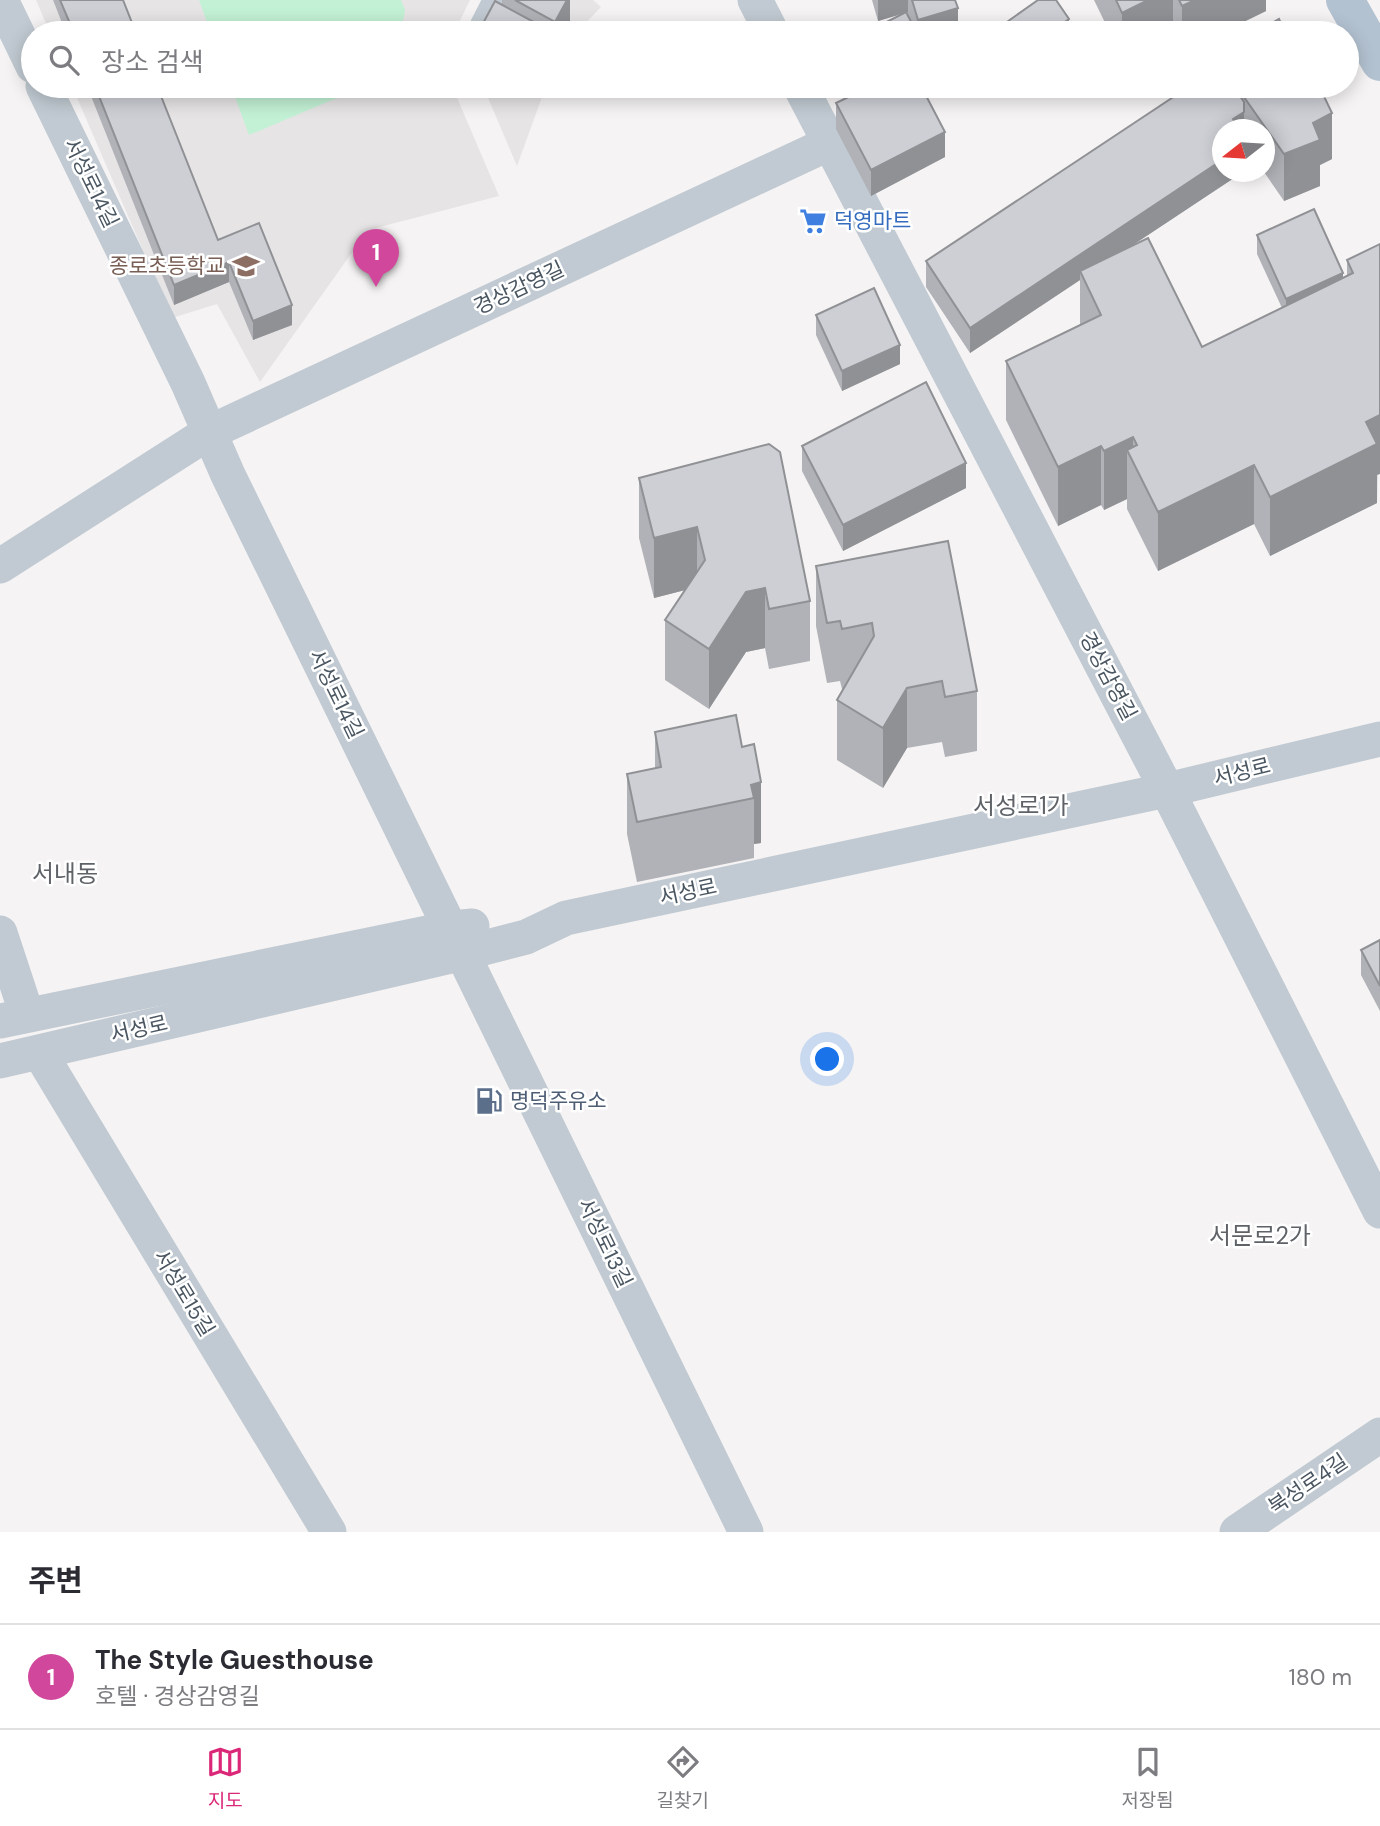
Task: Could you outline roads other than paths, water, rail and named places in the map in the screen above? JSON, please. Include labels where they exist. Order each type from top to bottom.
[{"type":"main road","points":[[1352,3],[1380,62]]},
{"type":"street","points":[[1,0],[21,41]]},
{"type":"street","points":[[490,21],[501,0]]},
{"type":"street","points":[[755,0],[766,21]]},
{"type":"street","name":"서성로14길","points":[[49,98],[188,383],[208,433],[458,941]]},
{"type":"street","name":"경상감영길","points":[[806,98],[1167,790],[1380,1211]]},
{"type":"street","name":"경상감영길","points":[[208,433],[830,143]]},
{"type":"street","points":[[3,557],[208,433]]},
{"type":"street","name":"서성로","points":[[13,1018],[458,941],[526,937],[566,918],[1167,790],[1380,738]]},
{"type":"street","points":[[0,933],[13,1018]]},
{"type":"street","name":"서성로","points":[[0,1061],[40,1053],[458,941]]},
{"type":"street","name":"서성로13길","points":[[458,941],[747,1532]]},
{"type":"street","name":"서성로15길","points":[[40,1053],[329,1532]]},
{"type":"street","name":"북성로4길","points":[[1237,1532],[1380,1435]]},
{"type":"place","name":"덕영마트","points":[[813,221]]},
{"type":"place","name":"종로초등학교","points":[[246,266]]},
{"type":"place","name":"The Style Guesthouse","points":[[376,287]]},
{"type":"place","name":"명덕주유소","points":[[489,1101]]},
{"type":"district","name":"서성로1가","points":[[1021,806]]},
{"type":"district","name":"서내동","points":[[65,874]]},
{"type":"district","name":"서문로2가","points":[[1260,1236]]}]
